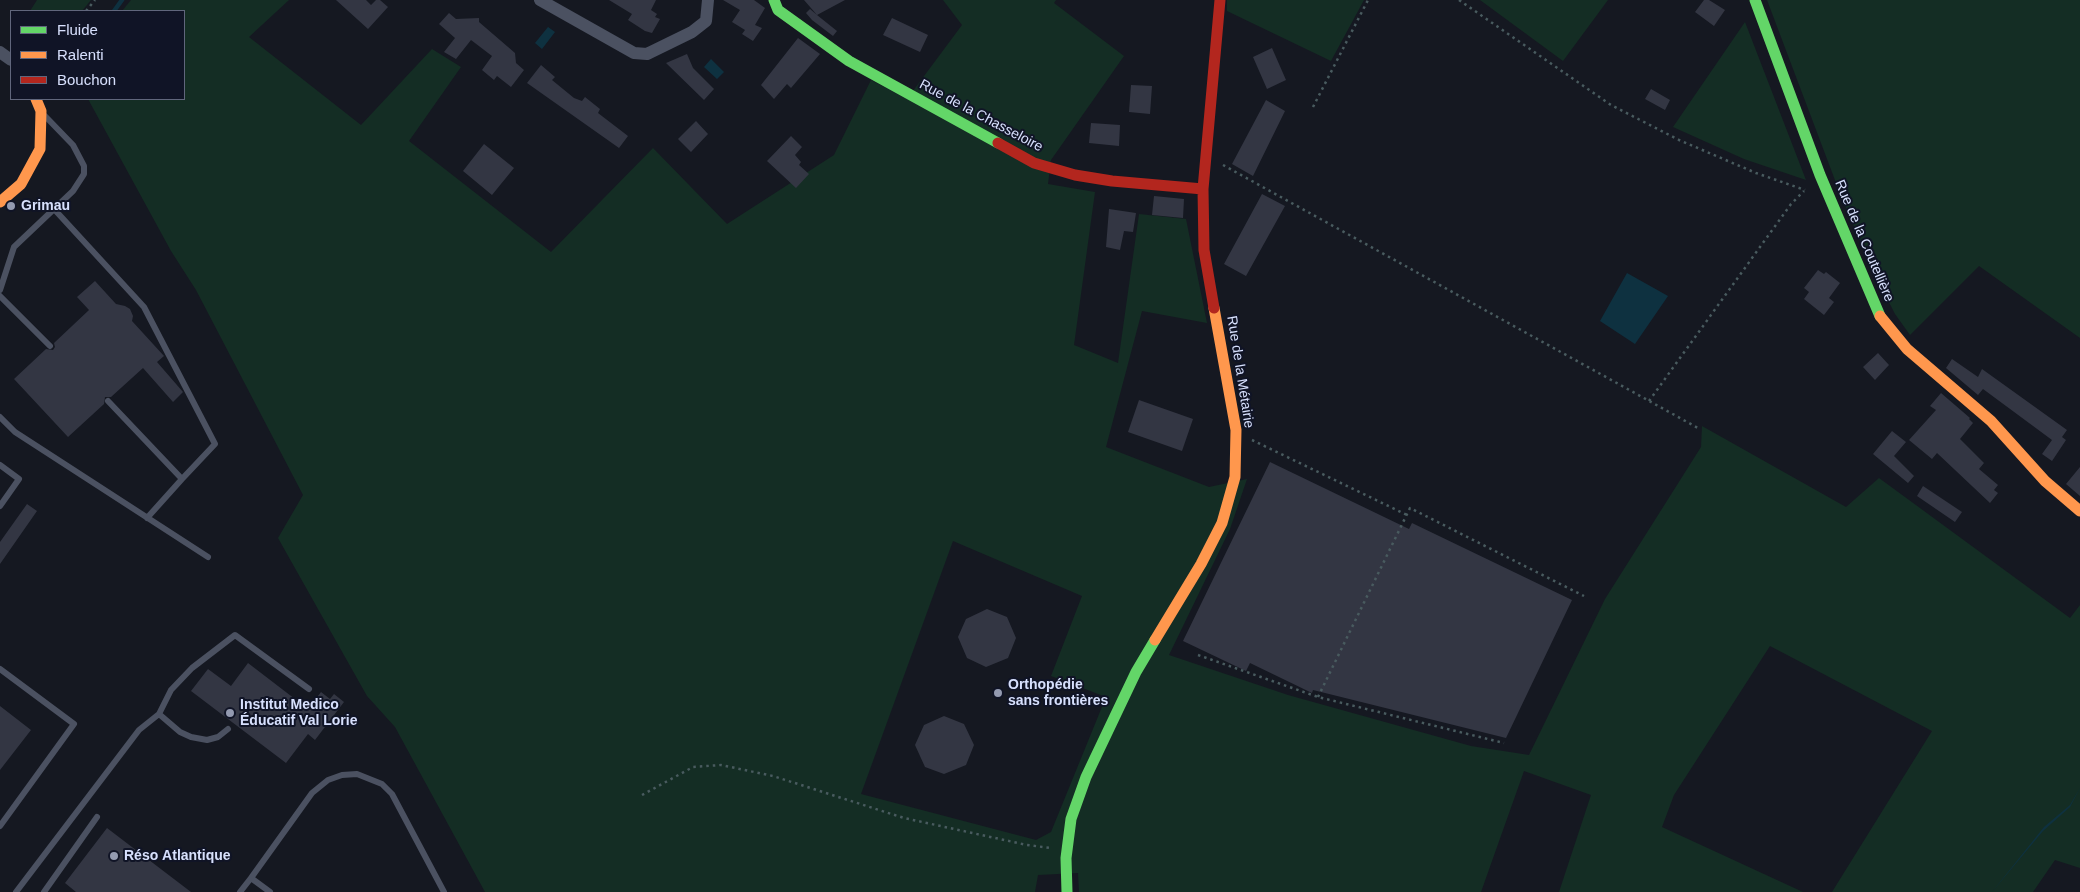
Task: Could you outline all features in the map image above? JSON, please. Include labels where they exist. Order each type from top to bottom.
[{"type":"street","points":[[540,0],[634,53],[647,54],[692,32],[706,21],[708,0]]},
{"type":"street","name":"Rue de la Chasseloire","points":[[774,0],[778,10],[848,61],[1034,163],[1084,177],[1203,189]]},
{"type":"street","name":"Rue de la Métairie","points":[[1067,892],[1071,819],[1086,777],[1136,672],[1201,564],[1222,523],[1235,477],[1236,430],[1204,250],[1203,189],[1220,0]]},
{"type":"street","name":"Rue de la Coutellière","points":[[1755,0],[1820,175],[1879,315],[1907,349],[1991,421],[2045,481],[2080,511]]},
{"type":"street","points":[[0,202],[21,184],[40,149],[41,111],[36,100]]},
{"type":"lane","points":[[0,290],[14,247],[80,183],[84,174],[84,166],[73,145],[41,111]]},
{"type":"lane","points":[[54,209],[144,307],[215,444],[147,518]]},
{"type":"lane","points":[[0,296],[50,346]]},
{"type":"lane","points":[[108,401],[182,479]]},
{"type":"lane","points":[[0,417],[16,432],[208,557]]},
{"type":"lane","points":[[0,465],[19,479],[0,506]]},
{"type":"lane","points":[[16,892],[139,730],[159,714],[171,690],[192,668],[235,636],[309,689]]},
{"type":"lane","points":[[0,669],[74,724],[0,826]]},
{"type":"lane","points":[[159,714],[180,732],[191,737],[207,740],[218,737],[228,729]]},
{"type":"lane","points":[[240,892],[312,793],[328,780],[342,775],[357,774],[382,784],[392,794],[444,892]]},
{"type":"lane","points":[[44,892],[97,817]]},
{"type":"lane","points":[[251,878],[270,892]]},
{"type":"path","points":[[87,10],[95,0]]},
{"type":"path","points":[[1313,106],[1368,0]]},
{"type":"path","points":[[1459,0],[1611,105],[1678,140],[1805,190],[1791,204],[1650,401]]},
{"type":"path","points":[[1206,156],[1698,428]]},
{"type":"path","points":[[1235,440],[1253,440],[1407,515]]},
{"type":"path","points":[[1318,697],[1410,508],[1584,596]]},
{"type":"path","points":[[1198,655],[1318,697],[1504,743]]},
{"type":"path","points":[[642,795],[693,767],[721,765],[773,776],[904,818],[1027,845],[1068,849]]},
{"type":"green space","points":[[37,0],[91,0],[83,10],[31,10]]},
{"type":"green space","points":[[131,0],[289,0],[249,37],[361,125],[432,49],[461,67],[409,141],[551,252],[653,148],[727,224],[834,155],[871,80],[907,99],[962,25],[943,0],[1056,0],[1054,3],[1124,56],[1051,160],[1048,184],[1095,192],[1074,345],[1118,363],[1139,214],[1186,219],[1207,323],[1142,311],[1106,447],[1209,487],[1247,479],[1230,529],[1169,655],[1288,695],[1471,746],[1529,755],[1605,599],[1701,447],[1702,426],[1846,507],[1879,478],[2070,618],[2080,605],[2080,868],[2055,860],[2033,892],[1832,892],[1932,731],[1770,646],[1674,795],[1662,827],[1803,892],[1559,892],[1591,795],[1524,771],[1481,892],[1079,892],[1078,873],[1038,875],[1035,892],[485,892],[395,727],[367,696],[278,538],[303,495],[196,290],[171,251],[89,100],[185,100],[185,10],[123,10]],"holes":[[[953,541],[1082,596],[1051,676],[1106,697],[1051,832],[1036,840],[861,794]]]},
{"type":"green space","points":[[1227,0],[1364,0],[1331,61],[1227,11]]},
{"type":"green space","points":[[1480,0],[1608,0],[1563,61]]},
{"type":"green space","points":[[1767,0],[2080,0],[2080,338],[1979,266],[1910,335],[1895,314],[1873,271],[1841,196]]},
{"type":"green space","points":[[1745,22],[1806,180],[1744,159],[1673,127]]},
{"type":"water","points":[[548,27],[555,32],[542,49],[535,43]]},
{"type":"water","points":[[711,59],[724,72],[717,79],[704,67]]},
{"type":"water","points":[[1627,273],[1668,296],[1635,344],[1600,321]]},
{"type":"water","points":[[2080,788],[2070,807],[2043,831],[1992,892],[2044,827],[2070,805]]},
{"type":"building","points":[[336,0],[366,0],[371,5],[376,0],[380,0],[388,7],[368,29]]},
{"type":"building","points":[[609,0],[656,0],[651,10],[657,14],[655,17],[660,19],[652,33],[645,31],[628,20],[632,14]]},
{"type":"building","points":[[723,0],[754,0],[765,8],[755,25],[762,28],[753,41],[742,34],[745,30],[732,22],[740,10]]},
{"type":"building","points":[[804,0],[845,0],[817,15]]},
{"type":"building","points":[[1704,0],[1709,0],[1725,10],[1714,26],[1695,12]]},
{"type":"building","points":[[810,9],[837,31],[833,36],[806,13]]},
{"type":"building","points":[[449,13],[456,19],[479,18],[479,22],[515,53],[516,63],[524,70],[511,87],[497,76],[494,80],[482,70],[492,56],[471,40],[456,59],[444,52],[455,38],[439,24]]},
{"type":"building","points":[[892,18],[928,35],[920,52],[883,35]]},
{"type":"building","points":[[798,38],[820,54],[791,88],[787,84],[774,99],[761,85]]},
{"type":"building","points":[[1272,48],[1286,80],[1267,89],[1253,57]]},
{"type":"building","points":[[687,54],[693,68],[714,89],[704,100],[666,63]]},
{"type":"building","points":[[541,65],[555,77],[552,80],[574,98],[582,101],[585,97],[600,109],[598,113],[628,136],[619,148],[527,83]]},
{"type":"building","points":[[1131,85],[1152,86],[1150,114],[1129,112]]},
{"type":"building","points":[[1651,89],[1670,100],[1665,110],[1645,99]]},
{"type":"building","points":[[1266,100],[1285,111],[1253,176],[1232,164]]},
{"type":"building","points":[[696,121],[708,134],[691,152],[678,139]]},
{"type":"building","points":[[1091,123],[1120,125],[1119,146],[1089,143]]},
{"type":"building","points":[[791,136],[802,147],[795,155],[801,162],[799,165],[809,174],[796,188],[767,161]]},
{"type":"building","points":[[484,144],[514,168],[492,195],[463,171]]},
{"type":"building","points":[[1262,194],[1285,206],[1246,276],[1224,264]]},
{"type":"building","points":[[1154,196],[1184,199],[1183,218],[1152,215]]},
{"type":"building","points":[[1109,209],[1136,213],[1133,232],[1124,231],[1120,250],[1106,247]]},
{"type":"building","points":[[1818,270],[1824,274],[1826,272],[1840,283],[1829,298],[1834,302],[1824,315],[1804,299],[1809,292],[1804,288]]},
{"type":"building","points":[[95,281],[116,304],[130,309],[133,316],[132,321],[164,356],[157,362],[183,392],[173,402],[143,368],[111,397],[105,397],[104,404],[68,437],[14,379],[46,349],[53,350],[55,347],[54,343],[89,310],[77,297]]},
{"type":"building","points":[[1878,353],[1889,365],[1875,380],[1863,367]]},
{"type":"building","points":[[1952,359],[1978,377],[1982,369],[2067,430],[2062,437],[2066,440],[2052,461],[2042,454],[2052,440],[1983,389],[1978,395],[1946,368]]},
{"type":"building","points":[[1941,393],[1970,418],[1973,423],[1960,439],[1984,463],[1979,469],[1998,485],[1994,490],[1998,493],[1990,503],[1937,453],[1932,459],[1909,440],[1936,410],[1930,406]]},
{"type":"building","points":[[1139,400],[1193,419],[1182,451],[1128,432]]},
{"type":"building","points":[[1892,431],[1906,442],[1894,456],[1914,476],[1908,483],[1873,454]]},
{"type":"building","points":[[1270,462],[1409,529],[1412,523],[1572,600],[1506,738],[1313,690],[1312,693],[1250,663],[1246,671],[1183,641]]},
{"type":"building","points":[[2080,467],[2080,496],[2066,484]]},
{"type":"building","points":[[1923,486],[1962,512],[1955,522],[1917,496]]},
{"type":"building","points":[[27,504],[37,511],[0,564],[0,542]]},
{"type":"building","points":[[987,609],[1007,617],[1016,638],[1008,658],[986,667],[967,658],[958,637],[966,619]]},
{"type":"building","name":"Institut Medico Éducatif Val Lorie","points":[[248,663],[308,709],[321,692],[330,699],[334,694],[344,702],[315,740],[308,734],[286,763],[191,691],[208,669],[231,686]]},
{"type":"building","points":[[0,706],[31,730],[0,770]]},
{"type":"building","points":[[944,716],[964,724],[974,745],[966,765],[944,774],[925,767],[915,745],[924,725]]},
{"type":"building","name":"Réso Atlantique","points":[[107,828],[191,892],[76,892],[65,883]]},
{"type":"waterway","points":[[115,10],[122,0]]},
{"type":"traffic: fast","points":[[774,0],[778,10],[849,61],[998,143]]},
{"type":"traffic: fast","points":[[1755,0],[1820,175],[1880,316]]},
{"type":"traffic: fast","points":[[1067,892],[1066,858],[1071,819],[1086,777],[1136,672],[1155,640]]},
{"type":"traffic: slow","points":[[0,202],[21,184],[40,149],[41,111],[36,100]]},
{"type":"traffic: slow","points":[[1155,640],[1201,564],[1222,523],[1235,477],[1236,430],[1214,308]]},
{"type":"traffic: slow","points":[[1880,316],[1907,349],[1991,421],[2045,481],[2080,511]]},
{"type":"traffic: jam","points":[[1214,308],[1204,250],[1203,189],[1220,0]]},
{"type":"traffic: jam","points":[[998,143],[1034,163],[1075,175],[1112,181],[1203,189]]},
{"type":"place","name":"Grimau","points":[[11,206]]},
{"type":"place","name":"Orthopédie sans frontières","points":[[998,693]]},
{"type":"place","name":"Institut Medico Éducatif Val Lorie","points":[[230,713]]},
{"type":"place","name":"Réso Atlantique","points":[[114,856]]}]
